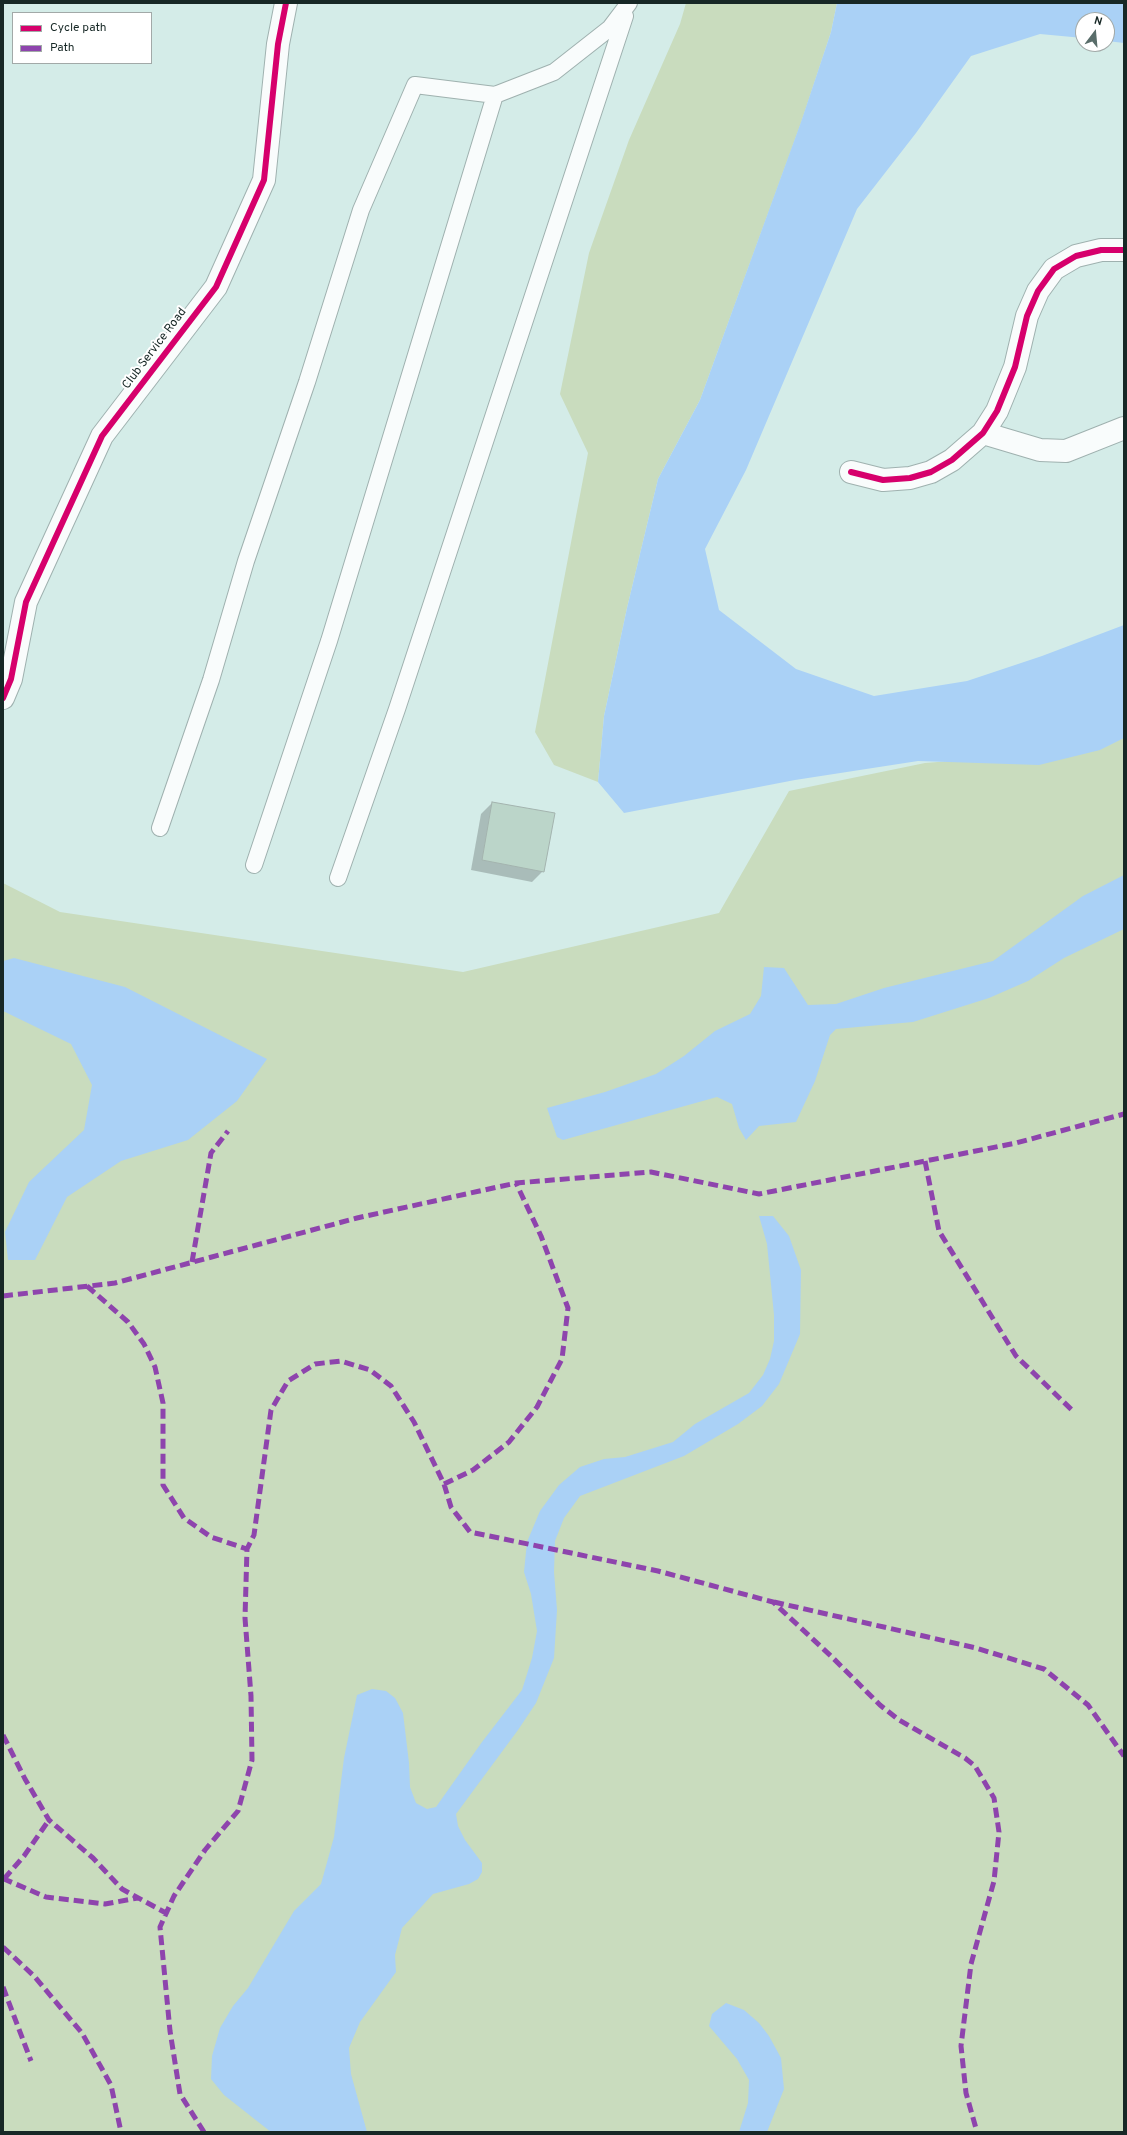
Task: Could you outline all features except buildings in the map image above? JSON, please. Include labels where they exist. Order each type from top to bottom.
[{"type":"street","name":"Club Service Road","points":[[3,698],[11,679],[26,602],[102,436],[216,287],[264,180],[278,44],[286,3]]},
{"type":"street","points":[[851,472],[883,480],[910,478],[931,472],[952,460],[983,433],[997,411],[1015,367],[1027,316],[1038,291],[1054,269],[1076,256],[1101,250],[1124,250]]},
{"type":"street","points":[[983,433],[1040,450],[1066,451],[1124,428]]},
{"type":"lane","points":[[160,828],[211,680],[246,561],[307,382],[361,210],[415,85],[495,95],[554,72],[610,28],[629,3]]},
{"type":"lane","points":[[338,878],[397,709],[629,3]]},
{"type":"lane","points":[[254,865],[329,641],[495,95]]},
{"type":"green space","points":[[686,3],[837,3],[831,32],[801,123],[700,400],[658,479],[627,608],[604,716],[598,782],[554,765],[535,732],[588,453],[560,394],[589,253],[629,140],[680,24]]},
{"type":"green space","points":[[1124,714],[1124,2132],[3,2132],[3,883],[60,912],[463,972],[719,913],[789,791],[925,763],[1001,757]]},
{"type":"water","points":[[837,3],[1124,3],[1124,43],[1115,42],[1115,12],[1075,12],[1075,37],[1040,34],[971,56],[916,133],[857,209],[746,470],[705,549],[719,610],[796,669],[874,696],[967,681],[1042,656],[1124,625],[1124,738],[1100,750],[1039,765],[918,761],[795,780],[624,813],[598,782],[604,716],[627,608],[658,479],[700,400],[801,122],[831,32]]},
{"type":"water","points":[[1124,875],[1124,929],[1064,958],[1028,981],[989,998],[913,1022],[836,1029],[830,1035],[815,1081],[796,1122],[759,1126],[746,1140],[739,1128],[732,1104],[717,1097],[563,1140],[557,1137],[547,1108],[605,1092],[656,1074],[684,1056],[715,1031],[750,1014],[761,996],[764,967],[784,968],[808,1005],[836,1004],[884,988],[993,961],[1083,896]]},
{"type":"water","points":[[14,958],[125,987],[267,1059],[237,1101],[188,1140],[121,1161],[67,1197],[35,1260],[8,1260],[5,1232],[29,1182],[84,1130],[92,1085],[71,1044],[3,1011],[3,961]]},
{"type":"water","points":[[759,1216],[773,1216],[789,1236],[801,1270],[800,1334],[779,1384],[762,1406],[738,1424],[684,1456],[580,1496],[564,1518],[555,1541],[554,1572],[557,1610],[554,1658],[536,1703],[456,1814],[458,1826],[465,1840],[482,1863],[482,1872],[478,1879],[469,1884],[433,1894],[402,1928],[395,1955],[396,1972],[360,2022],[349,2048],[351,2074],[367,2132],[271,2132],[224,2095],[211,2079],[212,2056],[220,2028],[233,2006],[248,1988],[294,1911],[321,1884],[334,1837],[344,1758],[357,1695],[372,1689],[386,1691],[395,1698],[403,1713],[409,1763],[410,1787],[416,1803],[427,1809],[436,1807],[482,1742],[522,1690],[532,1658],[537,1631],[531,1594],[524,1572],[527,1542],[540,1511],[559,1485],[580,1467],[604,1459],[625,1457],[673,1442],[695,1424],[749,1393],[763,1375],[770,1359],[774,1341],[774,1315],[767,1244]]},
{"type":"water","points":[[726,2003],[744,2010],[759,2023],[769,2036],[781,2058],[784,2089],[767,2132],[739,2132],[748,2103],[749,2080],[737,2059],[709,2026],[712,2014]]},
{"type":"marked path","points":[[3,1296],[115,1283],[357,1218],[516,1183],[651,1172],[759,1194],[1016,1143],[1124,1114]]},
{"type":"marked path","points":[[192,1262],[211,1153],[228,1131]]},
{"type":"marked path","points":[[925,1161],[939,1231],[1016,1356],[1074,1412]]},
{"type":"marked path","points":[[444,1484],[473,1470],[509,1442],[537,1407],[562,1359],[568,1308],[541,1236],[516,1183]]},
{"type":"marked path","points":[[87,1286],[128,1322],[144,1344],[155,1367],[163,1403],[163,1485],[184,1518],[211,1537],[247,1549]]},
{"type":"marked path","points":[[204,2132],[180,2094],[170,2031],[160,1927],[174,1896],[205,1850],[238,1811],[252,1760],[251,1696],[245,1618],[247,1549],[254,1535],[271,1410],[288,1381],[315,1364],[341,1361],[370,1370],[391,1386],[414,1422],[444,1484],[451,1507],[470,1532],[658,1571],[773,1602],[832,1657],[880,1705],[899,1720],[965,1758],[975,1766],[994,1798],[999,1832],[994,1881],[971,1964],[961,2046],[966,2093],[977,2132]]},
{"type":"marked path","points":[[774,1602],[976,1648],[1044,1669],[1088,1705],[1124,1756]]},
{"type":"marked path","points":[[3,1735],[25,1779],[49,1820],[93,1858],[122,1889],[166,1913]]},
{"type":"marked path","points":[[4,1879],[24,1856],[49,1820]]},
{"type":"marked path","points":[[3,1880],[4,1879],[46,1897],[105,1904],[138,1898]]},
{"type":"marked path","points":[[3,1947],[34,1976],[82,2033],[111,2085],[121,2132]]},
{"type":"marked path","points":[[3,1987],[31,2061]]},
{"type":"cycle path","points":[[3,698],[11,679],[26,602],[102,436],[216,287],[264,180],[278,44],[286,3]]},
{"type":"cycle path","points":[[851,472],[883,480],[910,478],[931,472],[952,460],[983,433],[997,411],[1015,367],[1027,316],[1038,291],[1054,269],[1076,256],[1101,250],[1124,250]]}]
